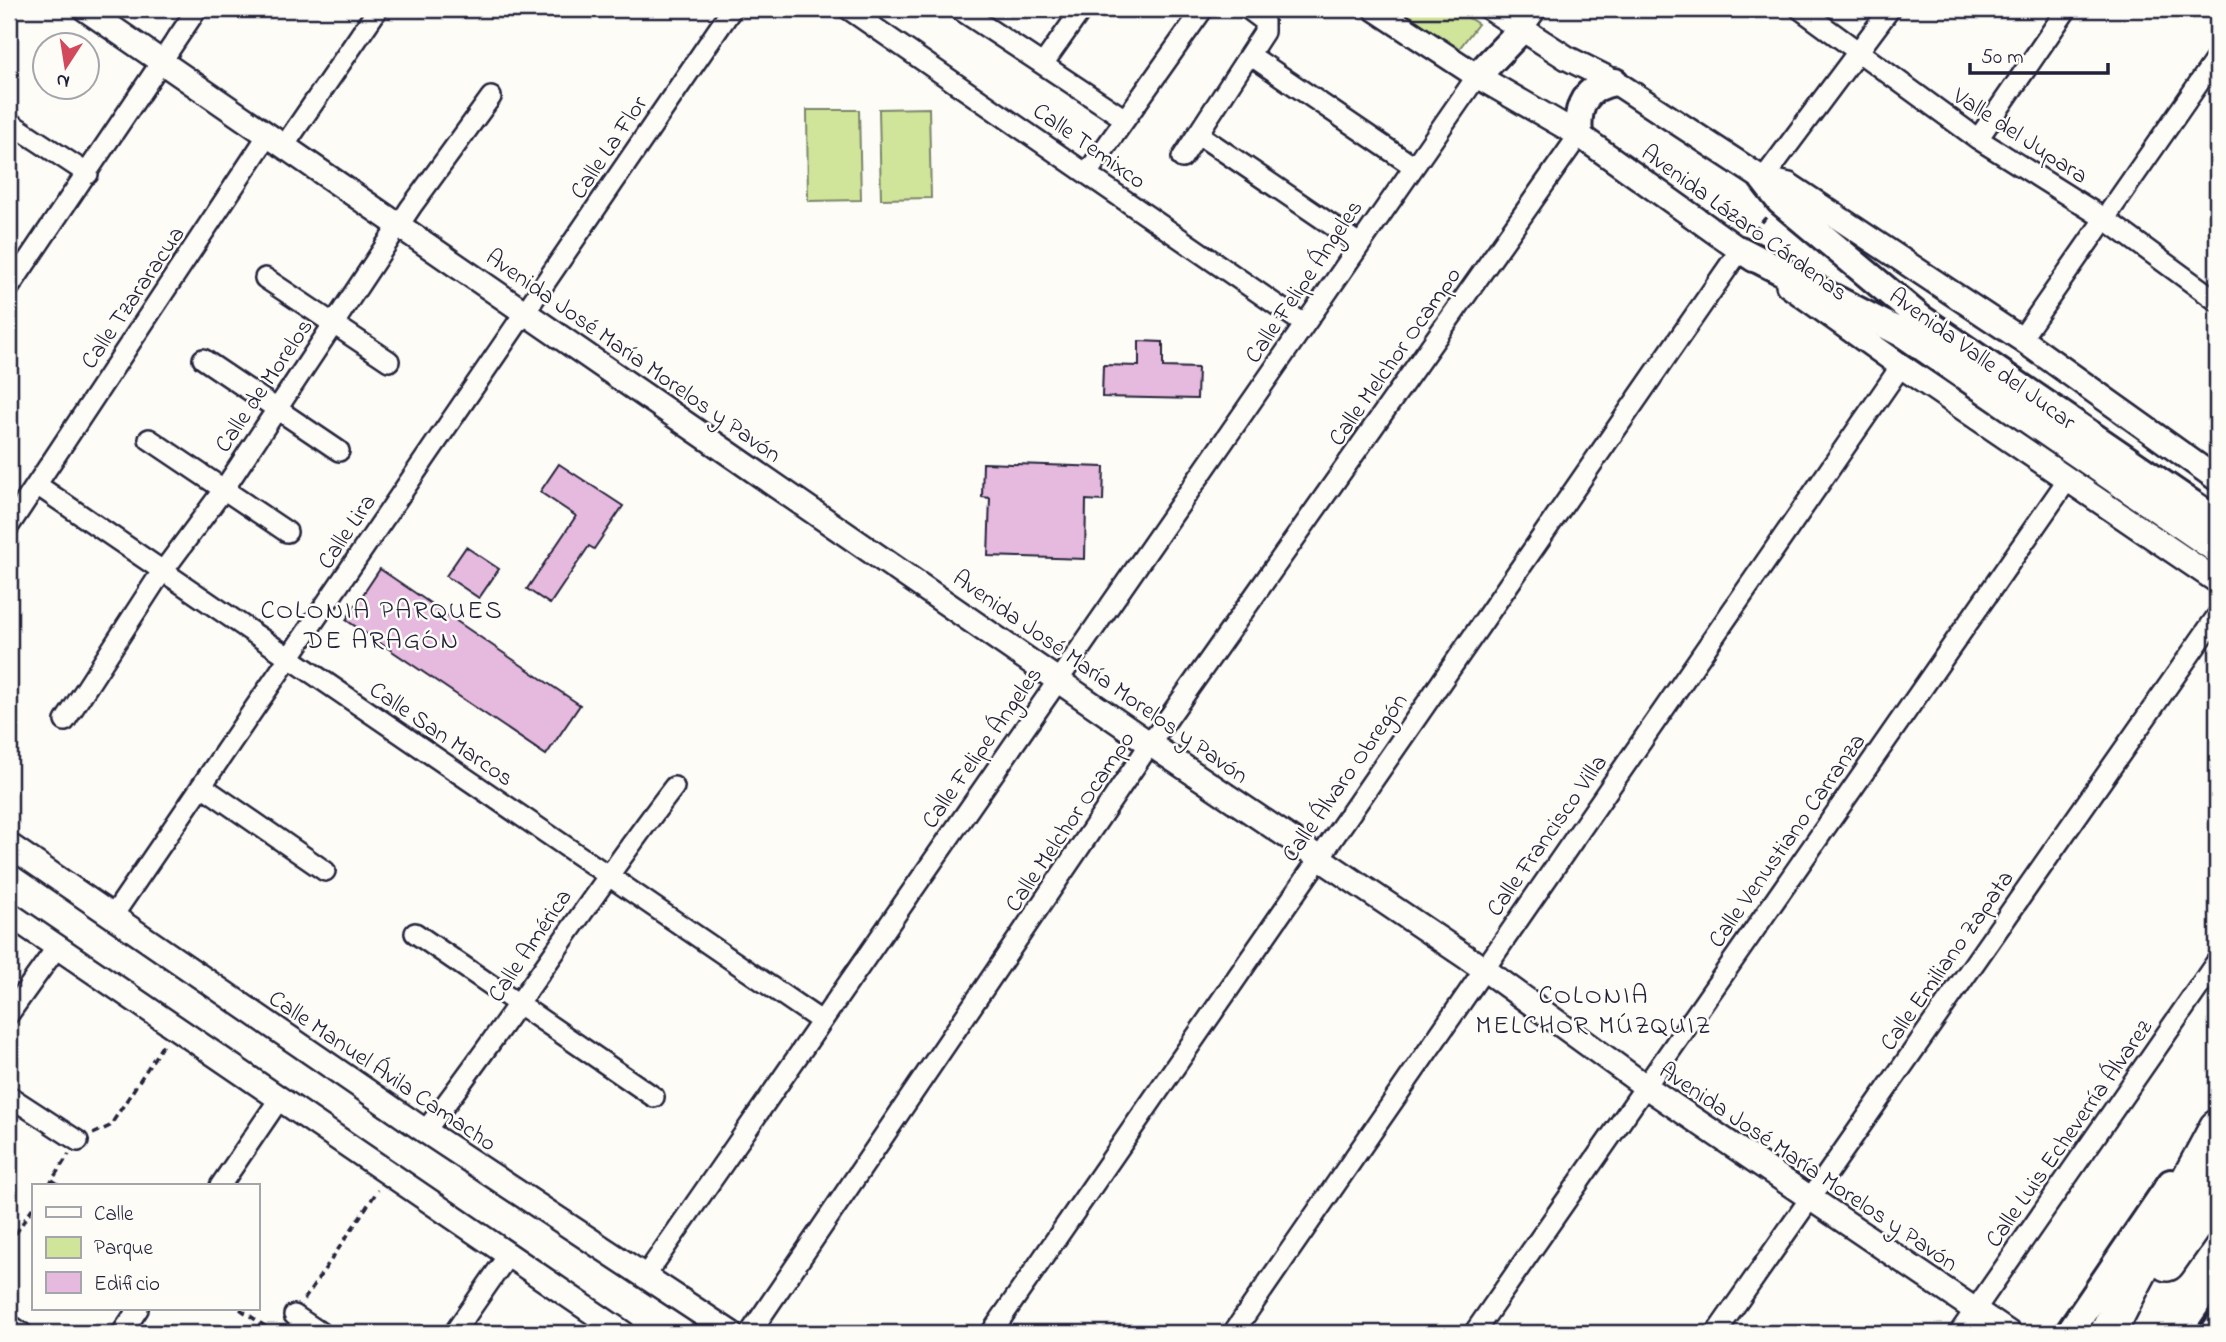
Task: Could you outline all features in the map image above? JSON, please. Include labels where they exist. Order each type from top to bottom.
[{"type":"highway","points":[[2108,1333],[2138,1270],[2172,1214],[2217,1128]]},
{"type":"highway","points":[[2117,1333],[2217,1192]]},
{"type":"main road","points":[[1477,76],[1529,19]]},
{"type":"main road","points":[[1579,135],[1577,119],[1585,96],[1601,84],[1615,82]]},
{"type":"main road","name":"Avenida Valle del Jucar","points":[[1763,179],[1780,201],[1913,327],[2217,550]]},
{"type":"main road","name":"Avenida Valle del Jucar","points":[[1740,250],[1913,327],[2217,521]]},
{"type":"main road","points":[[2069,1333],[2217,1115]]},
{"type":"street","name":"Avenida José María Morelos y Pavón","points":[[85,9],[1150,744],[1484,969],[1645,1086],[2009,1333]]},
{"type":"street","points":[[9,288],[197,9]]},
{"type":"street","name":"Calle Tzararacua","points":[[9,526],[276,141],[378,9]]},
{"type":"street","name":"Calle La Flor","points":[[525,312],[732,9]]},
{"type":"street","name":"Calle Temixco","points":[[848,9],[1088,172],[1304,324]]},
{"type":"street","points":[[960,9],[1125,119]]},
{"type":"street","points":[[1043,64],[1082,9]]},
{"type":"street","points":[[1088,172],[1203,9]]},
{"type":"street","points":[[1182,158],[1250,55],[1266,25],[1262,18],[1248,9]]},
{"type":"street","name":"Avenida Lázaro Cárdenas","points":[[1376,9],[1477,76],[1579,135],[1901,366],[2217,581]]},
{"type":"street","name":"Avenida Lázaro Cárdenas","points":[[1491,9],[1529,19],[1567,58],[1615,82],[1763,179],[1789,186],[2021,339],[2217,479]]},
{"type":"street","name":"Valle del Jupara","points":[[1800,9],[1978,139],[2105,219],[2217,301]]},
{"type":"street","points":[[1763,179],[1891,9]]},
{"type":"street","points":[[1978,139],[2067,9]]},
{"type":"street","points":[[1250,55],[1413,166]]},
{"type":"street","points":[[2021,339],[2217,57]]},
{"type":"street","name":"Calle Felipe Ángeles","points":[[646,1275],[1358,243],[1477,76]]},
{"type":"street","name":"Calle de Morelos","points":[[65,721],[164,570],[224,489],[399,225],[491,97]]},
{"type":"street","points":[[9,122],[88,174]]},
{"type":"street","points":[[1198,134],[1358,243]]},
{"type":"street","name":"Calle Melchor Ocampo","points":[[750,1333],[1150,744],[1579,135]]},
{"type":"street","name":"Calle Álvaro Obregón","points":[[991,1333],[1740,250]]},
{"type":"street","points":[[265,278],[389,361]]},
{"type":"street","name":"Calle Lira","points":[[112,917],[525,312]]},
{"type":"street","points":[[203,359],[339,451]]},
{"type":"street","name":"Calle Francisco Villa","points":[[1233,1333],[1901,366]]},
{"type":"street","points":[[149,439],[287,532]]},
{"type":"street","name":"Calle Venustiano Carranza","points":[[1474,1333],[2068,479]]},
{"type":"street","name":"Calle San Marcos","points":[[37,485],[821,1021]]},
{"type":"street","name":"Calle Emiliano Zapata","points":[[1716,1333],[2217,616]]},
{"type":"street","points":[[202,786],[325,871]]},
{"type":"street","name":"Calle América","points":[[425,1131],[519,1003],[607,874],[674,787]]},
{"type":"street","name":"Calle Manuel Ávila Camacho","points":[[9,845],[425,1131],[731,1333]]},
{"type":"street","points":[[9,914],[623,1333]]},
{"type":"street","points":[[415,933],[654,1097]]},
{"type":"street","points":[[9,1014],[57,947]]},
{"type":"street","name":"Calle Luis Echeverría Álvarez","points":[[1959,1333],[2217,961]]},
{"type":"street","points":[[9,1096],[78,1141]]},
{"type":"street","points":[[221,1184],[280,1098]]},
{"type":"street","points":[[454,1333],[509,1254]]},
{"type":"street","points":[[122,1333],[137,1310]]},
{"type":"street","points":[[294,1315],[321,1333]]},
{"type":"street","points":[[9,1324],[22,1333]]},
{"type":"path","points":[[49,1184],[78,1141],[110,1126],[174,1026]]},
{"type":"path","points":[[294,1315],[389,1173]]},
{"type":"path","points":[[52,1180],[58,1184]]},
{"type":"path","points":[[9,1244],[32,1210]]},
{"type":"path","points":[[241,1310],[275,1333]]},
{"type":"path","points":[[2214,1333],[2217,1328]]},
{"type":"green space","points":[[1401,9],[1455,9],[1478,24],[1458,50]]},
{"type":"green space","points":[[929,108],[931,198],[881,199],[879,109]]},
{"type":"green space","points":[[807,110],[859,110],[861,200],[808,201]]},
{"type":"building","points":[[1139,341],[1163,342],[1163,367],[1198,368],[1197,399],[1102,397],[1103,365],[1139,366]]},
{"type":"building","points":[[983,463],[1104,467],[1103,501],[1086,500],[1085,559],[988,556],[990,498],[982,497]]},
{"type":"building","points":[[559,464],[623,506],[594,549],[589,546],[550,604],[527,589],[576,516],[540,492]]},
{"type":"building","points":[[466,547],[499,569],[479,598],[446,576]]},
{"type":"building","points":[[380,569],[580,705],[546,755],[346,620]]},
{"type":"railway","points":[[2195,1333],[2217,1301]]},
{"type":"district","name":"COLONIA PARQUES DE ARAGÓN","points":[[382,624]]},
{"type":"district","name":"COLONIA MELCHOR MÚZQUIZ","points":[[1594,1009]]}]
